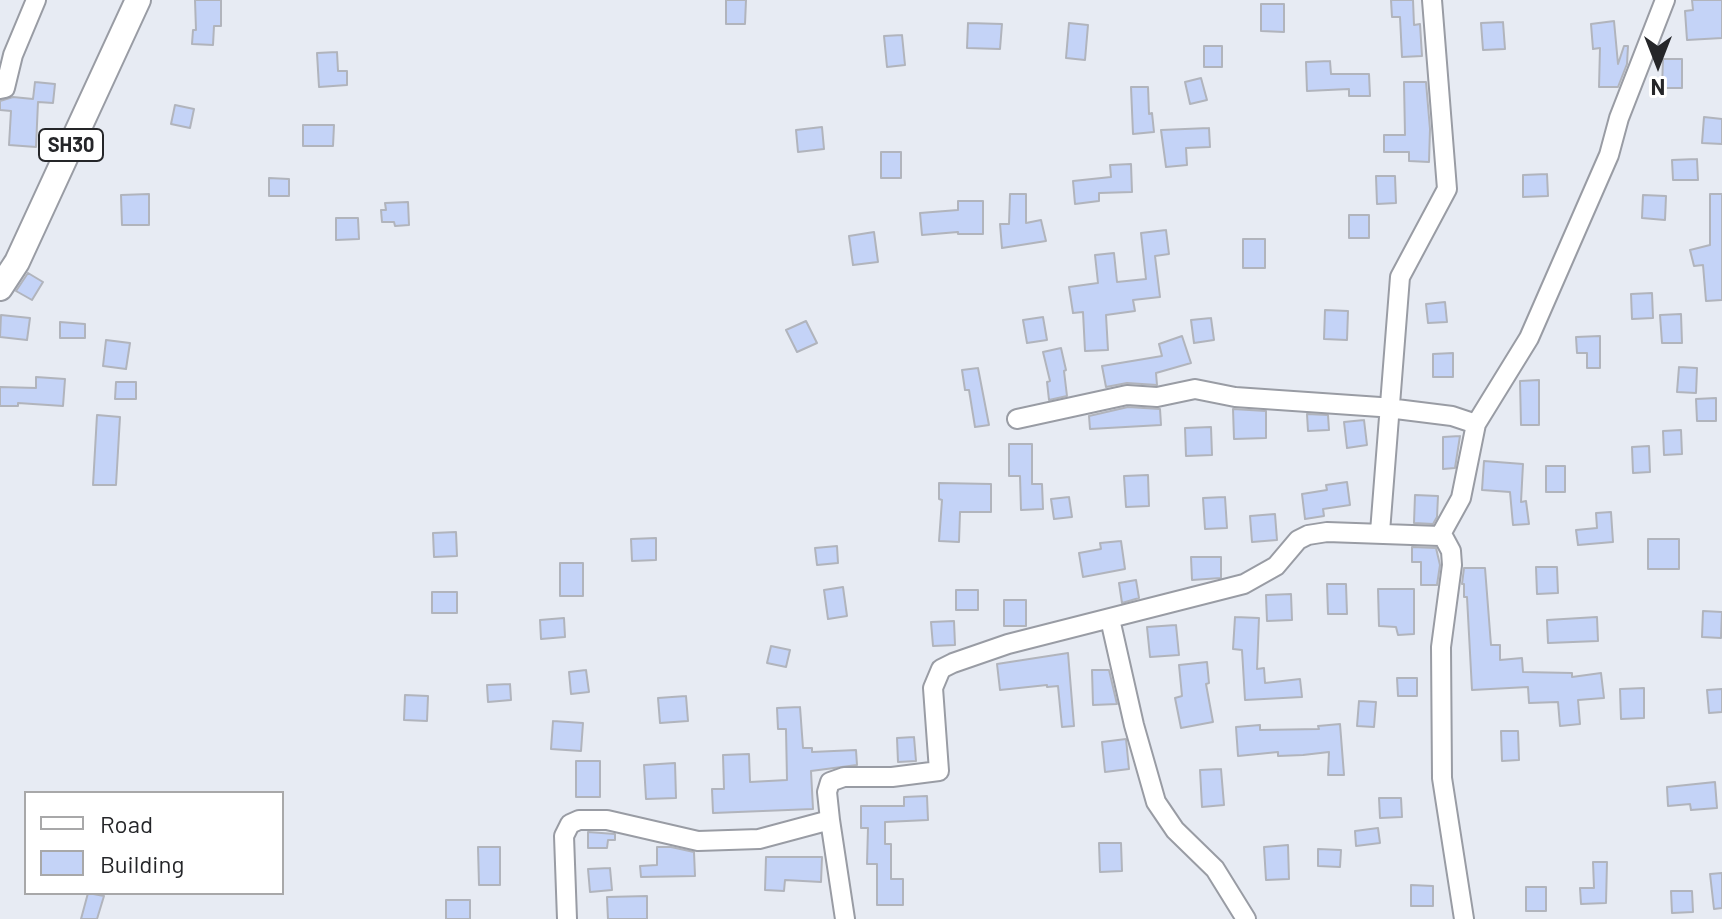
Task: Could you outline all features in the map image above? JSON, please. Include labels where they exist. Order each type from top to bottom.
[{"type":"main road","name":"SH30","points":[[0,288],[17,262],[138,0]]},
{"type":"street","points":[[0,89],[5,88],[13,55],[36,0]]},
{"type":"street","points":[[1380,532],[1400,277],[1447,189],[1432,0]]},
{"type":"street","points":[[1440,536],[1461,498],[1476,424],[1529,338],[1609,155],[1619,118],[1665,0]]},
{"type":"street","points":[[1017,419],[1127,395],[1157,397],[1195,389],[1235,397],[1452,416],[1476,424]]},
{"type":"street","points":[[845,919],[830,820],[827,792],[830,782],[844,777],[892,777],[935,774],[939,771],[933,688],[941,669],[974,654],[1244,584],[1276,566],[1298,540],[1308,535],[1380,532],[1440,536],[1451,551],[1452,565],[1441,647],[1442,778],[1464,919]]},
{"type":"street","points":[[1110,619],[1138,741],[1156,802],[1175,830],[1215,869],[1246,919]]},
{"type":"street","points":[[567,919],[564,836],[570,824],[579,820],[607,820],[698,841],[759,839],[830,820]]},
{"type":"building","points":[[195,0],[221,0],[221,26],[214,26],[213,45],[192,44],[193,30],[196,30]]},
{"type":"building","points":[[726,0],[746,0],[745,24],[726,24]]},
{"type":"building","points":[[1391,0],[1413,0],[1414,25],[1420,24],[1422,56],[1402,57],[1400,17],[1392,17]]},
{"type":"building","points":[[1692,0],[1722,0],[1722,38],[1687,40],[1685,11],[1693,10]]},
{"type":"building","points":[[1261,4],[1284,4],[1284,32],[1261,31]]},
{"type":"building","points":[[1614,21],[1618,64],[1624,46],[1628,46],[1627,64],[1618,87],[1599,87],[1600,48],[1593,49],[1591,24]]},
{"type":"building","points":[[1503,22],[1505,49],[1483,50],[1481,23]]},
{"type":"building","points":[[968,23],[1002,24],[1000,49],[967,48]]},
{"type":"building","points":[[1069,23],[1088,25],[1085,60],[1066,58]]},
{"type":"building","points":[[902,35],[905,65],[887,67],[884,36]]},
{"type":"building","points":[[1204,46],[1222,46],[1222,67],[1204,67]]},
{"type":"building","points":[[337,52],[338,71],[347,71],[347,85],[319,87],[317,53]]},
{"type":"building","points":[[1663,59],[1682,59],[1682,88],[1662,88]]},
{"type":"building","points":[[1330,61],[1331,74],[1369,74],[1370,96],[1349,96],[1349,89],[1307,91],[1306,62]]},
{"type":"building","points":[[1201,78],[1207,100],[1190,104],[1185,82]]},
{"type":"building","points":[[35,82],[55,84],[53,103],[38,102],[36,147],[9,145],[11,111],[0,110],[0,101],[13,97],[33,99]]},
{"type":"building","points":[[1404,82],[1426,82],[1429,162],[1409,161],[1409,152],[1384,152],[1384,135],[1405,135]]},
{"type":"building","points":[[1131,87],[1148,87],[1149,114],[1152,113],[1154,132],[1133,134]]},
{"type":"building","points":[[175,105],[194,109],[190,128],[171,124]]},
{"type":"building","points":[[1704,117],[1722,119],[1722,144],[1702,143]]},
{"type":"building","points":[[303,125],[334,125],[333,146],[303,146]]},
{"type":"building","points":[[822,127],[824,149],[798,152],[796,130]]},
{"type":"building","points":[[1209,128],[1210,147],[1186,148],[1187,165],[1166,167],[1161,130]]},
{"type":"building","points":[[881,152],[901,152],[901,178],[881,178]]},
{"type":"building","points":[[1697,159],[1698,180],[1673,180],[1672,160]]},
{"type":"building","points":[[1131,164],[1132,192],[1099,193],[1099,201],[1075,204],[1073,181],[1111,177],[1110,165]]},
{"type":"building","points":[[1547,174],[1548,196],[1523,197],[1523,175]]},
{"type":"building","points":[[1376,176],[1395,176],[1396,203],[1377,204]]},
{"type":"building","points":[[269,178],[289,179],[289,196],[269,196]]},
{"type":"building","points":[[149,194],[149,225],[122,225],[121,195]]},
{"type":"building","points":[[1010,194],[1026,194],[1026,223],[1041,220],[1046,241],[1002,248],[1000,224],[1009,224]]},
{"type":"building","points":[[1710,194],[1722,194],[1722,300],[1706,301],[1703,265],[1694,266],[1690,250],[1710,245]]},
{"type":"building","points":[[1643,195],[1666,196],[1665,220],[1642,218]]},
{"type":"building","points":[[958,201],[983,201],[983,234],[958,232],[922,235],[920,213],[958,210]]},
{"type":"building","points":[[408,202],[409,225],[395,226],[394,222],[382,222],[381,210],[386,210],[385,203]]},
{"type":"building","points":[[1349,215],[1369,215],[1369,238],[1349,238]]},
{"type":"building","points":[[336,218],[358,218],[359,239],[336,240]]},
{"type":"building","points":[[1166,230],[1169,254],[1155,256],[1160,297],[1133,300],[1135,311],[1106,315],[1108,350],[1085,351],[1083,312],[1073,313],[1069,287],[1098,283],[1095,255],[1114,253],[1117,282],[1146,279],[1141,233]]},
{"type":"building","points":[[874,232],[878,262],[853,265],[849,236]]},
{"type":"building","points":[[1243,239],[1265,239],[1265,268],[1243,268]]},
{"type":"building","points":[[28,273],[43,282],[32,300],[16,291]]},
{"type":"building","points":[[1652,293],[1653,318],[1632,319],[1631,294]]},
{"type":"building","points":[[1445,302],[1447,322],[1428,323],[1426,304]]},
{"type":"building","points":[[1325,310],[1348,311],[1347,340],[1324,339]]},
{"type":"building","points":[[1681,314],[1682,343],[1662,343],[1660,315]]},
{"type":"building","points":[[1,315],[30,318],[27,340],[0,337]]},
{"type":"building","points":[[1043,317],[1047,340],[1027,343],[1023,320]]},
{"type":"building","points":[[1211,318],[1214,340],[1194,343],[1191,320]]},
{"type":"building","points":[[806,321],[817,343],[797,352],[786,330]]},
{"type":"building","points":[[60,322],[85,324],[85,338],[60,338]]},
{"type":"building","points":[[1182,336],[1191,363],[1156,373],[1157,385],[1127,383],[1106,387],[1102,366],[1162,356],[1159,344]]},
{"type":"building","points":[[1600,336],[1600,368],[1587,368],[1587,353],[1577,353],[1576,337]]},
{"type":"building","points":[[106,340],[130,343],[126,369],[103,366]]},
{"type":"building","points":[[1061,348],[1067,396],[1049,400],[1047,382],[1050,381],[1043,352]]},
{"type":"building","points":[[1453,353],[1453,377],[1433,377],[1433,354]]},
{"type":"building","points":[[1679,367],[1697,368],[1696,393],[1677,392]]},
{"type":"building","points":[[978,368],[989,425],[975,427],[962,370]]},
{"type":"building","points":[[36,377],[65,379],[63,406],[18,403],[18,406],[0,406],[0,387],[36,388]]},
{"type":"building","points":[[1539,380],[1539,425],[1521,425],[1520,381]]},
{"type":"building","points":[[116,382],[136,382],[136,399],[115,399]]},
{"type":"building","points":[[1716,398],[1716,421],[1697,421],[1696,399]]},
{"type":"building","points":[[1128,407],[1160,409],[1161,425],[1090,429],[1089,416]]},
{"type":"building","points":[[1233,409],[1266,411],[1266,438],[1234,439]]},
{"type":"building","points":[[1307,414],[1328,415],[1329,430],[1308,431]]},
{"type":"building","points":[[97,415],[120,417],[116,485],[93,485]]},
{"type":"building","points":[[1364,420],[1367,445],[1347,448],[1344,422]]},
{"type":"building","points":[[1211,427],[1212,455],[1186,456],[1185,428]]},
{"type":"building","points":[[1681,430],[1682,454],[1664,455],[1663,431]]},
{"type":"building","points":[[1460,436],[1455,468],[1443,469],[1443,437]]},
{"type":"building","points":[[1009,444],[1032,444],[1032,484],[1042,484],[1043,509],[1021,510],[1020,476],[1009,476]]},
{"type":"building","points":[[1649,446],[1650,472],[1633,473],[1632,447]]},
{"type":"building","points":[[1484,461],[1523,464],[1521,502],[1526,501],[1529,524],[1513,525],[1510,492],[1482,490]]},
{"type":"building","points":[[1546,466],[1565,466],[1565,492],[1546,492]]},
{"type":"building","points":[[1148,475],[1149,506],[1126,507],[1124,476]]},
{"type":"building","points":[[1347,482],[1350,505],[1323,509],[1324,516],[1305,519],[1302,494],[1327,490],[1326,485]]},
{"type":"building","points":[[939,483],[991,484],[991,512],[960,512],[959,542],[939,541],[942,500],[939,499]]},
{"type":"building","points":[[1415,495],[1438,496],[1437,517],[1433,524],[1414,523]]},
{"type":"building","points":[[1069,497],[1072,517],[1054,519],[1051,499]]},
{"type":"building","points":[[1225,497],[1227,528],[1205,529],[1203,498]]},
{"type":"building","points":[[1611,512],[1613,542],[1578,545],[1576,530],[1597,528],[1596,513]]},
{"type":"building","points":[[1275,514],[1277,540],[1252,542],[1250,516]]},
{"type":"building","points":[[456,532],[457,556],[434,557],[433,533]]},
{"type":"building","points":[[656,538],[656,560],[632,561],[631,539]]},
{"type":"building","points":[[1648,539],[1679,539],[1679,569],[1648,569]]},
{"type":"building","points":[[1121,541],[1125,569],[1083,577],[1079,553],[1101,549],[1100,543]]},
{"type":"building","points":[[837,546],[838,563],[817,565],[815,548]]},
{"type":"building","points":[[1412,547],[1436,548],[1440,565],[1437,585],[1421,585],[1421,562],[1412,562]]},
{"type":"building","points":[[1191,557],[1221,557],[1221,578],[1192,580]]},
{"type":"building","points":[[560,563],[583,563],[583,596],[560,596]]},
{"type":"building","points":[[1536,567],[1557,567],[1558,593],[1537,594]]},
{"type":"building","points":[[1464,568],[1485,568],[1491,645],[1500,645],[1500,660],[1522,658],[1523,672],[1572,673],[1572,677],[1601,673],[1604,698],[1578,700],[1580,724],[1560,726],[1558,702],[1529,703],[1528,687],[1472,690],[1467,597],[1464,597],[1462,584]]},
{"type":"building","points":[[1136,580],[1139,598],[1122,603],[1119,583]]},
{"type":"building","points":[[1327,584],[1346,584],[1347,614],[1328,614]]},
{"type":"building","points":[[843,587],[847,616],[828,619],[824,590]]},
{"type":"building","points":[[1378,589],[1414,589],[1414,634],[1398,635],[1396,627],[1379,626]]},
{"type":"building","points":[[956,590],[978,590],[978,610],[956,610]]},
{"type":"building","points":[[432,592],[457,592],[457,613],[432,613]]},
{"type":"building","points":[[1291,594],[1292,620],[1267,621],[1266,595]]},
{"type":"building","points":[[1004,600],[1026,600],[1026,626],[1004,626]]},
{"type":"building","points":[[1703,611],[1722,612],[1721,638],[1702,637]]},
{"type":"building","points":[[1235,617],[1259,618],[1257,669],[1264,668],[1265,683],[1300,679],[1302,697],[1245,700],[1242,650],[1233,649]]},
{"type":"building","points":[[1597,617],[1598,641],[1548,643],[1547,620]]},
{"type":"building","points":[[564,618],[565,637],[541,639],[540,620]]},
{"type":"building","points":[[954,621],[955,645],[933,646],[931,622]]},
{"type":"building","points":[[1176,625],[1179,655],[1150,657],[1147,627]]},
{"type":"building","points":[[771,646],[790,650],[786,667],[767,663]]},
{"type":"building","points":[[1068,653],[1074,726],[1062,727],[1058,686],[1000,690],[997,664]]},
{"type":"building","points":[[1207,662],[1209,683],[1206,684],[1213,722],[1181,728],[1175,698],[1182,696],[1179,665]]},
{"type":"building","points":[[586,670],[589,692],[571,694],[569,672]]},
{"type":"building","points":[[1092,670],[1109,670],[1117,704],[1093,705]]},
{"type":"building","points":[[1397,678],[1417,678],[1417,696],[1398,696]]},
{"type":"building","points":[[510,684],[511,700],[488,702],[487,685]]},
{"type":"building","points":[[1644,688],[1644,718],[1621,719],[1620,689]]},
{"type":"building","points":[[1722,689],[1722,712],[1709,713],[1707,690]]},
{"type":"building","points":[[405,695],[428,696],[427,721],[404,720]]},
{"type":"building","points":[[686,696],[688,721],[660,723],[658,698]]},
{"type":"building","points":[[1359,701],[1376,702],[1374,727],[1357,726]]},
{"type":"building","points":[[800,707],[803,748],[812,748],[812,752],[856,750],[857,765],[811,771],[813,809],[713,813],[712,789],[724,789],[723,755],[749,754],[750,782],[787,780],[786,729],[778,729],[777,708]]},
{"type":"building","points":[[553,721],[583,723],[581,751],[551,749]]},
{"type":"building","points":[[1340,724],[1344,775],[1328,775],[1329,752],[1238,756],[1236,727],[1260,725],[1260,730],[1319,729],[1318,726]]},
{"type":"building","points":[[1501,731],[1518,731],[1519,760],[1502,761]]},
{"type":"building","points":[[914,737],[916,761],[898,762],[897,738]]},
{"type":"building","points":[[1126,739],[1129,769],[1105,772],[1102,742]]},
{"type":"building","points":[[576,761],[600,761],[600,797],[576,797]]},
{"type":"building","points":[[675,763],[676,798],[646,799],[644,765]]},
{"type":"building","points":[[1221,769],[1224,805],[1202,807],[1200,770]]},
{"type":"building","points":[[1715,782],[1717,808],[1691,810],[1690,804],[1668,806],[1667,787]]},
{"type":"building","points":[[927,796],[928,820],[885,822],[885,844],[891,844],[891,879],[903,879],[903,905],[877,905],[877,864],[867,864],[868,828],[861,828],[861,806],[904,806],[904,797]]},
{"type":"building","points":[[1379,798],[1401,798],[1402,817],[1380,818]]},
{"type":"building","points":[[1378,828],[1380,843],[1356,846],[1355,831]]},
{"type":"building","points":[[588,832],[615,834],[615,840],[608,840],[607,848],[588,848]]},
{"type":"building","points":[[1099,843],[1121,843],[1122,871],[1100,872]]},
{"type":"building","points":[[1288,845],[1289,879],[1266,880],[1264,847]]},
{"type":"building","points":[[478,847],[500,847],[500,885],[479,885]]},
{"type":"building","points":[[657,847],[694,852],[695,876],[641,877],[640,866],[657,865]]},
{"type":"building","points":[[1318,849],[1341,850],[1340,867],[1318,866]]},
{"type":"building","points":[[766,857],[822,857],[821,882],[785,880],[784,891],[765,890]]},
{"type":"building","points":[[1593,862],[1607,862],[1606,903],[1581,904],[1580,888],[1594,888]]},
{"type":"building","points":[[610,868],[612,890],[590,892],[588,869]]},
{"type":"building","points":[[1722,873],[1722,908],[1714,909],[1710,874]]},
{"type":"building","points":[[1411,885],[1433,886],[1433,906],[1411,906]]},
{"type":"building","points":[[1526,887],[1546,887],[1546,911],[1526,911]]},
{"type":"building","points":[[1671,891],[1692,891],[1693,912],[1672,913]]},
{"type":"building","points":[[87,895],[104,896],[97,919],[81,919]]},
{"type":"building","points":[[647,896],[647,919],[608,919],[607,897]]},
{"type":"building","points":[[446,900],[470,900],[470,919],[446,919]]}]
